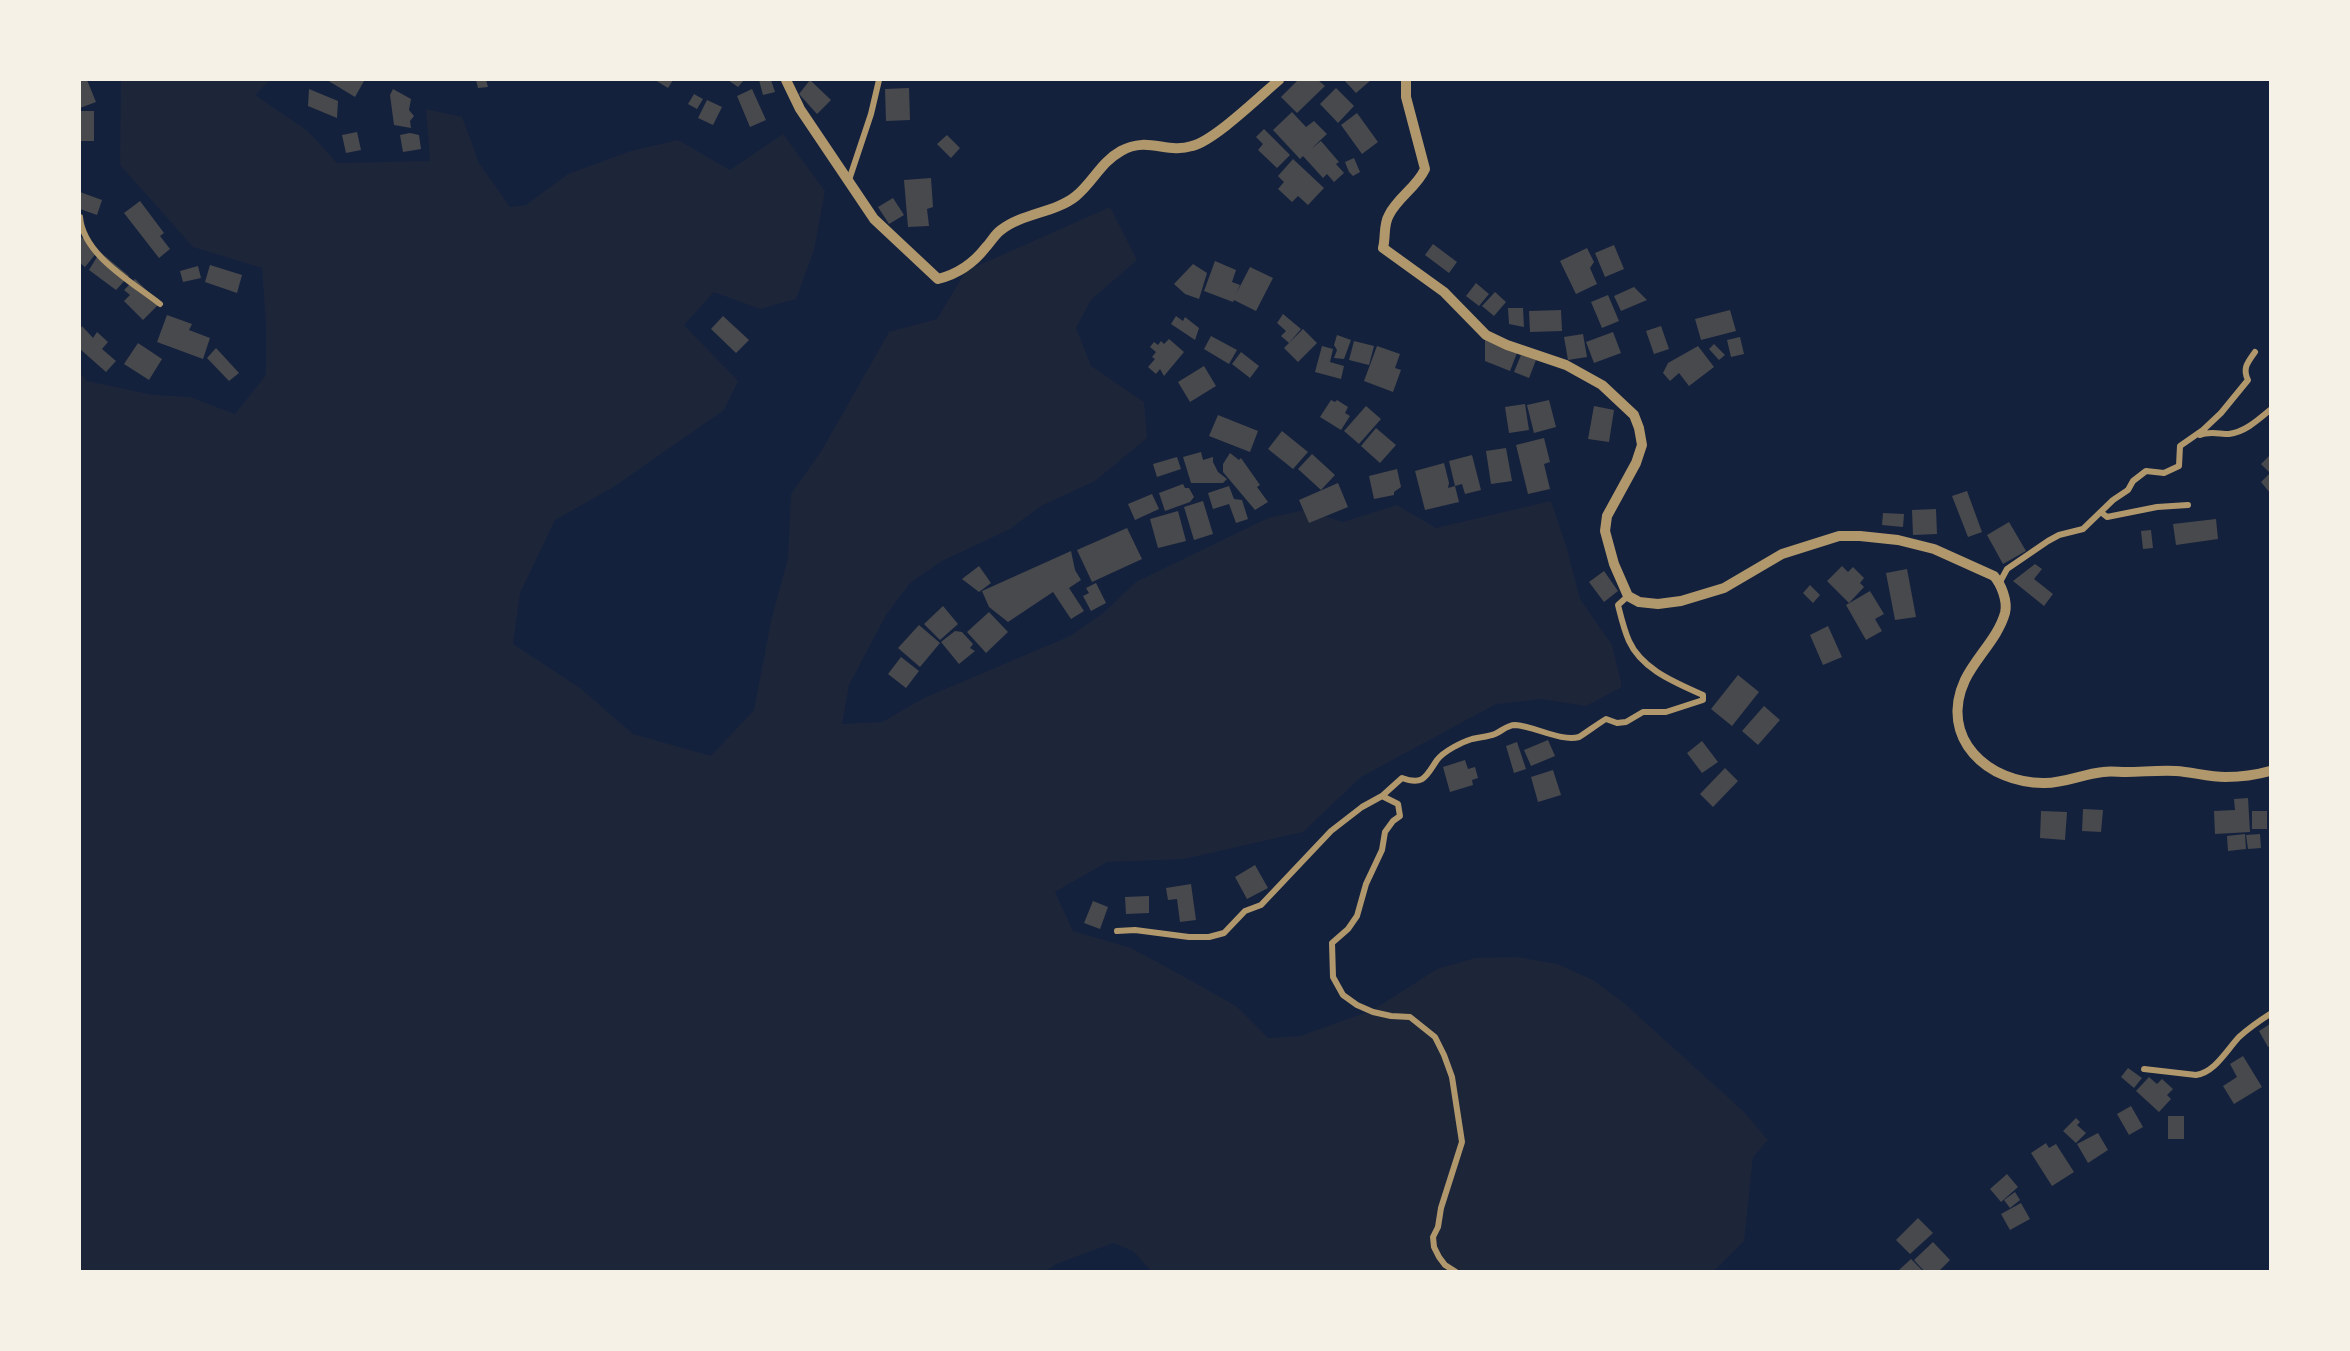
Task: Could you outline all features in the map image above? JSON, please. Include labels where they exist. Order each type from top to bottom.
[{"type":"street","points":[[786,80],[800,109],[874,219],[938,279],[956,274],[984,251],[1000,230],[1077,196],[1104,162],[1120,151],[1146,143],[1178,148],[1194,146],[1229,123],[1279,80]]},
{"type":"street","points":[[848,180],[871,114],[879,80]]},
{"type":"street","points":[[1406,80],[1406,98],[1425,169],[1389,215],[1383,248],[1444,292],[1486,334],[1508,345],[1566,365],[1602,385],[1634,415],[1642,445],[1636,463],[1607,516],[1605,531],[1614,564],[1628,596],[1640,602],[1658,604],[1681,601],[1724,588],[1782,554],[1812,543],[1849,536],[1898,540],[1934,549],[1994,576],[2000,582],[2005,612],[1998,629],[1966,678],[1958,703],[1958,718],[1964,740],[1974,756],[1988,768],[2027,783],[2070,780],[2102,772],[2176,771],[2225,777],[2271,771]]},
{"type":"street","points":[[80,217],[81,228],[89,246],[160,304]]},
{"type":"street","points":[[2191,439],[2221,413],[2242,389],[2248,380],[2245,366],[2255,352]]},
{"type":"street","points":[[2000,582],[2007,569],[2058,535],[2084,529],[2146,471],[2164,473],[2179,466],[2180,446],[2191,439],[2204,433],[2230,434],[2240,431],[2271,410]]},
{"type":"street","points":[[2102,513],[2107,517],[2157,507],[2188,505]]},
{"type":"street","points":[[1117,931],[1135,930],[1189,938],[1209,937],[1224,933],[1245,911],[1262,905],[1331,831],[1362,807],[1382,796],[1402,778],[1419,780],[1429,775],[1437,760],[1444,753],[1467,741],[1496,734],[1514,725],[1568,737],[1580,736],[1606,719],[1617,723],[1626,722],[1643,712],[1666,711],[1703,700],[1703,695],[1672,682],[1650,666],[1630,644],[1618,605],[1628,596]]},
{"type":"street","points":[[1382,796],[1398,804],[1400,816],[1385,832],[1382,850],[1366,884],[1357,916],[1348,929],[1332,943],[1333,977],[1342,995],[1357,1005],[1391,1016],[1410,1017],[1435,1037],[1444,1055],[1452,1077],[1462,1142],[1441,1208],[1438,1227],[1433,1237],[1434,1247],[1439,1257],[1445,1265],[1456,1272]]},
{"type":"street","points":[[2144,1068],[2203,1074],[2248,1029],[2271,1014]]},
{"type":"shaded area","points":[[121,80],[270,80],[255,95],[308,131],[337,163],[430,161],[426,109],[462,117],[479,163],[510,207],[526,205],[568,174],[631,151],[678,140],[730,170],[783,134],[825,191],[814,250],[796,299],[760,309],[714,292],[684,325],[738,381],[724,410],[612,488],[555,520],[520,593],[513,644],[580,688],[633,734],[711,756],[754,710],[771,621],[788,558],[791,494],[822,450],[889,332],[937,319],[966,271],[1110,207],[1137,260],[1091,300],[1076,328],[1091,366],[1144,402],[1147,438],[1095,481],[1041,506],[1010,529],[942,561],[910,583],[886,615],[849,685],[842,724],[882,722],[924,698],[1070,636],[1102,614],[1136,582],[1268,518],[1305,510],[1343,522],[1397,505],[1436,528],[1551,501],[1580,599],[1612,645],[1622,687],[1586,706],[1541,699],[1496,704],[1361,777],[1303,832],[1184,859],[1107,862],[1055,892],[1073,931],[1131,948],[1170,969],[1236,1006],[1268,1038],[1300,1036],[1373,1010],[1437,969],[1475,958],[1517,957],[1557,964],[1593,980],[1624,1003],[1743,1111],[1768,1140],[1753,1157],[1744,1241],[1716,1269],[1707,1272],[1151,1271],[1133,1251],[1113,1243],[1056,1264],[1045,1272],[80,1271],[80,373],[87,381],[153,395],[190,397],[235,414],[266,375],[266,321],[262,268],[193,247],[120,165]]},
{"type":"building","points":[[80,80],[87,80],[96,102],[80,108]]},
{"type":"building","points":[[327,80],[362,80],[364,81],[355,97]]},
{"type":"building","points":[[476,80],[486,80],[488,87],[478,88]]},
{"type":"building","points":[[655,80],[673,80],[668,88]]},
{"type":"building","points":[[728,80],[744,80],[738,87]]},
{"type":"building","points":[[759,80],[771,80],[775,92],[763,95]]},
{"type":"building","points":[[810,80],[831,100],[817,114],[799,94]]},
{"type":"building","points":[[1298,80],[1318,80],[1325,86],[1297,113],[1281,97]]},
{"type":"building","points":[[1344,80],[1371,80],[1356,93]]},
{"type":"building","points":[[909,88],[910,120],[886,121],[885,89]]},
{"type":"building","points":[[1336,88],[1354,106],[1338,123],[1320,104]]},
{"type":"building","points":[[309,89],[338,101],[337,118],[308,106]]},
{"type":"building","points":[[393,89],[411,99],[409,110],[414,116],[410,121],[411,128],[394,125],[390,95]]},
{"type":"building","points":[[752,89],[766,120],[750,127],[737,96]]},
{"type":"building","points":[[694,94],[703,99],[697,109],[688,104]]},
{"type":"building","points":[[707,100],[722,107],[713,125],[698,118]]},
{"type":"building","points":[[80,111],[94,111],[94,141],[80,141]]},
{"type":"building","points":[[1292,112],[1306,127],[1314,121],[1327,134],[1311,149],[1321,141],[1339,162],[1336,164],[1344,173],[1334,182],[1327,174],[1323,178],[1303,156],[1300,159],[1273,130]]},
{"type":"building","points":[[1357,113],[1378,142],[1362,154],[1341,125]]},
{"type":"building","points":[[1264,129],[1290,155],[1277,168],[1258,150],[1263,144],[1256,137]]},
{"type":"building","points":[[357,132],[361,150],[346,153],[342,135]]},
{"type":"building","points":[[410,133],[419,135],[421,149],[403,152],[400,135]]},
{"type":"building","points":[[947,135],[960,148],[951,158],[937,144]]},
{"type":"building","points":[[1354,158],[1360,172],[1353,176],[1345,162]]},
{"type":"building","points":[[1293,159],[1324,188],[1308,205],[1298,196],[1292,202],[1278,189],[1284,182],[1278,176]]},
{"type":"building","points":[[931,178],[933,207],[927,209],[929,226],[908,227],[904,180]]},
{"type":"building","points":[[80,192],[102,200],[97,215],[80,209]]},
{"type":"building","points":[[893,198],[904,215],[889,224],[878,207]]},
{"type":"building","points":[[140,201],[164,233],[160,236],[170,249],[159,258],[124,213]]},
{"type":"building","points":[[80,236],[98,251],[85,267],[80,263]]},
{"type":"building","points":[[1433,244],[1457,262],[1449,273],[1425,255]]},
{"type":"building","points":[[1614,245],[1624,269],[1605,277],[1595,253]]},
{"type":"building","points":[[1587,248],[1594,262],[1590,268],[1597,284],[1576,294],[1560,261]]},
{"type":"building","points":[[100,252],[129,276],[116,290],[89,270]]},
{"type":"building","points":[[1215,261],[1236,270],[1232,282],[1240,285],[1236,294],[1250,267],[1273,278],[1256,311],[1234,300],[1233,302],[1204,291]]},
{"type":"building","points":[[1193,264],[1207,273],[1199,299],[1185,294],[1174,284]]},
{"type":"building","points":[[210,265],[242,275],[237,293],[205,282]]},
{"type":"building","points":[[198,266],[201,278],[183,282],[180,271]]},
{"type":"building","points":[[135,279],[160,303],[143,320],[124,301],[130,295],[124,290]]},
{"type":"building","points":[[1476,283],[1489,294],[1479,306],[1466,296]]},
{"type":"building","points":[[1634,287],[1647,300],[1621,311],[1614,296]]},
{"type":"building","points":[[1495,292],[1506,302],[1494,316],[1482,306]]},
{"type":"building","points":[[1608,295],[1619,321],[1602,328],[1591,302]]},
{"type":"building","points":[[1508,308],[1523,308],[1524,327],[1509,324]]},
{"type":"building","points":[[1561,310],[1562,331],[1530,332],[1529,311]]},
{"type":"building","points":[[1730,310],[1736,331],[1701,340],[1695,319]]},
{"type":"building","points":[[1283,314],[1301,329],[1289,343],[1281,336],[1286,331],[1277,323]]},
{"type":"building","points":[[167,315],[192,324],[189,330],[210,338],[203,359],[157,342]]},
{"type":"building","points":[[723,316],[749,340],[736,353],[711,329]]},
{"type":"building","points":[[1176,316],[1183,321],[1185,317],[1199,328],[1195,340],[1171,324]]},
{"type":"building","points":[[82,326],[93,338],[97,332],[108,342],[102,349],[116,361],[106,372],[80,349]]},
{"type":"building","points":[[1661,326],[1669,349],[1654,354],[1646,331]]},
{"type":"building","points":[[1303,329],[1317,343],[1298,362],[1284,348]]},
{"type":"building","points":[[1613,332],[1621,353],[1594,363],[1586,342]]},
{"type":"building","points":[[1583,334],[1587,357],[1568,360],[1564,337]]},
{"type":"building","points":[[1337,335],[1351,340],[1344,359],[1334,358],[1337,350],[1334,345]]},
{"type":"building","points":[[1211,336],[1237,350],[1229,364],[1204,349]]},
{"type":"building","points":[[1740,337],[1744,354],[1731,357],[1727,340]]},
{"type":"building","points":[[1169,339],[1184,352],[1164,376],[1160,369],[1156,374],[1148,367],[1155,359],[1152,357],[1156,352],[1150,347],[1154,342],[1158,345],[1161,341],[1164,344]]},
{"type":"building","points":[[1485,340],[1517,353],[1510,371],[1485,361]]},
{"type":"building","points":[[1354,341],[1374,346],[1369,365],[1349,360]]},
{"type":"building","points":[[138,343],[162,359],[149,380],[124,364]]},
{"type":"building","points":[[1714,344],[1725,355],[1719,360],[1709,349]]},
{"type":"building","points":[[1322,346],[1333,349],[1330,362],[1344,366],[1341,379],[1315,372]]},
{"type":"building","points":[[1377,346],[1400,354],[1395,368],[1401,370],[1393,392],[1364,381]]},
{"type":"building","points":[[1698,346],[1714,367],[1689,386],[1679,373],[1670,381],[1663,373],[1668,363]]},
{"type":"building","points":[[216,348],[239,373],[229,381],[207,358]]},
{"type":"building","points":[[1241,352],[1259,366],[1250,378],[1232,364]]},
{"type":"building","points":[[1521,355],[1536,360],[1529,378],[1514,372]]},
{"type":"building","points":[[1204,366],[1216,386],[1190,402],[1178,382]]},
{"type":"building","points":[[1331,400],[1335,402],[1337,400],[1348,407],[1345,413],[1350,416],[1341,430],[1320,417]]},
{"type":"building","points":[[1549,400],[1556,427],[1534,433],[1527,405]]},
{"type":"building","points":[[1525,404],[1529,430],[1509,433],[1505,407]]},
{"type":"building","points":[[1366,406],[1381,419],[1359,444],[1344,431]]},
{"type":"building","points":[[1594,406],[1614,410],[1609,442],[1588,439]]},
{"type":"building","points":[[1218,415],[1258,431],[1250,452],[1209,436]]},
{"type":"building","points":[[1376,428],[1396,445],[1380,463],[1361,446]]},
{"type":"building","points":[[1282,431],[1308,452],[1293,469],[1268,449]]},
{"type":"building","points":[[1544,438],[1550,462],[1544,464],[1550,489],[1528,494],[1516,445]]},
{"type":"building","points":[[1506,448],[1512,481],[1491,484],[1486,451]]},
{"type":"building","points":[[1201,452],[1203,460],[1213,457],[1218,472],[1227,479],[1223,483],[1191,483],[1183,457]]},
{"type":"building","points":[[1230,453],[1239,460],[1241,458],[1260,485],[1257,487],[1268,502],[1255,510],[1223,472],[1223,464]]},
{"type":"building","points":[[1312,454],[1335,475],[1321,490],[1298,469]]},
{"type":"building","points":[[1472,455],[1481,490],[1465,494],[1462,484],[1455,486],[1449,461]]},
{"type":"building","points":[[2270,455],[2270,473],[2261,464]]},
{"type":"building","points":[[1177,457],[1181,469],[1157,477],[1153,464]]},
{"type":"building","points":[[1444,463],[1448,488],[1455,486],[1459,502],[1425,510],[1415,471]]},
{"type":"building","points":[[1397,469],[1401,487],[1394,492],[1394,495],[1374,499],[1369,476]]},
{"type":"building","points":[[2270,473],[2270,493],[2261,482]]},
{"type":"building","points":[[1338,483],[1348,507],[1309,523],[1299,500]]},
{"type":"building","points":[[1183,484],[1185,488],[1189,488],[1194,497],[1190,502],[1165,511],[1159,493]]},
{"type":"building","points":[[1229,486],[1234,499],[1242,500],[1248,519],[1236,523],[1229,504],[1213,509],[1208,493]]},
{"type":"building","points":[[1967,491],[1982,532],[1968,537],[1952,496]]},
{"type":"building","points":[[1152,494],[1159,509],[1135,520],[1128,504]]},
{"type":"building","points":[[1203,501],[1213,534],[1194,540],[1184,507]]},
{"type":"building","points":[[1936,509],[1937,534],[1913,535],[1912,510]]},
{"type":"building","points":[[1178,511],[1186,541],[1158,548],[1150,519]]},
{"type":"building","points":[[1883,513],[1904,514],[1903,527],[1882,525]]},
{"type":"building","points":[[2216,519],[2218,539],[2176,545],[2173,524]]},
{"type":"building","points":[[2009,522],[2026,551],[2003,564],[1987,535]]},
{"type":"building","points":[[1127,528],[1142,559],[1092,582],[1077,550]]},
{"type":"building","points":[[2151,530],[2153,548],[2143,549],[2141,531]]},
{"type":"building","points":[[1071,551],[1075,570],[1081,580],[1069,588],[1084,611],[1071,619],[1053,592],[1008,622],[989,607],[982,591]]},
{"type":"building","points":[[2035,564],[2042,569],[2034,579],[2053,594],[2044,606],[2013,581]]},
{"type":"building","points":[[979,566],[991,583],[979,592],[962,579]]},
{"type":"building","points":[[1842,566],[1848,572],[1853,567],[1864,578],[1860,583],[1864,587],[1849,603],[1827,581]]},
{"type":"building","points":[[1907,569],[1916,617],[1895,620],[1886,573]]},
{"type":"building","points":[[1604,571],[1618,591],[1604,602],[1589,582]]},
{"type":"building","points":[[1096,583],[1106,603],[1091,611],[1083,596],[1089,593],[1086,588]]},
{"type":"building","points":[[1810,585],[1820,595],[1813,603],[1803,593]]},
{"type":"building","points":[[1870,591],[1884,614],[1875,619],[1882,631],[1866,640],[1846,605]]},
{"type":"building","points":[[943,606],[958,624],[940,640],[924,624]]},
{"type":"building","points":[[989,612],[1008,632],[986,653],[967,632]]},
{"type":"building","points":[[919,625],[940,643],[920,667],[898,648]]},
{"type":"building","points":[[1828,626],[1842,657],[1823,665],[1810,635]]},
{"type":"building","points":[[955,631],[962,632],[973,644],[970,648],[975,651],[959,664],[941,642]]},
{"type":"building","points":[[901,657],[919,671],[906,688],[888,674]]},
{"type":"building","points":[[1738,675],[1759,692],[1732,726],[1711,709]]},
{"type":"building","points":[[1764,706],[1780,720],[1758,745],[1742,731]]},
{"type":"building","points":[[1548,740],[1555,756],[1531,766],[1524,750]]},
{"type":"building","points":[[1702,741],[1718,762],[1702,773],[1687,753]]},
{"type":"building","points":[[1517,742],[1526,769],[1514,773],[1506,746]]},
{"type":"building","points":[[1465,760],[1468,769],[1475,767],[1478,778],[1472,780],[1473,785],[1450,792],[1443,767]]},
{"type":"building","points":[[1725,768],[1738,781],[1713,807],[1700,794]]},
{"type":"building","points":[[1553,770],[1561,795],[1538,802],[1531,777]]},
{"type":"building","points":[[2248,798],[2250,832],[2215,834],[2214,811],[2235,810],[2234,799]]},
{"type":"building","points":[[2083,809],[2103,810],[2101,832],[2082,831]]},
{"type":"building","points":[[2041,811],[2067,812],[2065,840],[2040,838]]},
{"type":"building","points":[[2252,811],[2267,811],[2267,829],[2252,829]]},
{"type":"building","points":[[2245,834],[2246,849],[2228,851],[2227,836]]},
{"type":"building","points":[[2260,834],[2261,848],[2248,849],[2246,835]]},
{"type":"building","points":[[1255,865],[1268,888],[1247,899],[1235,877]]},
{"type":"building","points":[[1191,884],[1196,920],[1180,922],[1177,899],[1168,900],[1166,888]]},
{"type":"building","points":[[1149,896],[1149,913],[1126,914],[1125,897]]},
{"type":"building","points":[[1093,901],[1108,907],[1100,929],[1084,923]]},
{"type":"building","points":[[2270,1024],[2270,1046],[2268,1047],[2259,1031]]},
{"type":"building","points":[[2243,1056],[2262,1087],[2234,1104],[2223,1086],[2237,1077],[2230,1064]]},
{"type":"building","points":[[2128,1068],[2142,1078],[2134,1088],[2121,1077]]},
{"type":"building","points":[[2149,1077],[2157,1084],[2162,1079],[2173,1089],[2167,1095],[2171,1099],[2159,1112],[2136,1091]]},
{"type":"building","points":[[2131,1106],[2143,1127],[2129,1135],[2117,1114]]},
{"type":"building","points":[[2168,1116],[2184,1116],[2184,1139],[2168,1139]]},
{"type":"building","points":[[2076,1118],[2080,1122],[2077,1125],[2086,1133],[2076,1143],[2063,1131]]},
{"type":"building","points":[[2098,1133],[2108,1150],[2088,1163],[2077,1144]]},
{"type":"building","points":[[2046,1143],[2049,1148],[2056,1144],[2074,1172],[2052,1186],[2031,1153]]},
{"type":"building","points":[[2007,1174],[2018,1187],[2001,1202],[1990,1189]]},
{"type":"building","points":[[2015,1192],[2020,1200],[2010,1208],[2004,1200]]},
{"type":"building","points":[[2021,1203],[2030,1219],[2010,1230],[2001,1214]]},
{"type":"building","points":[[1918,1218],[1933,1233],[1910,1254],[1896,1240]]},
{"type":"building","points":[[1933,1242],[1950,1260],[1938,1272],[1925,1272],[1914,1260]]},
{"type":"building","points":[[1911,1259],[1924,1272],[1899,1270]]}]
